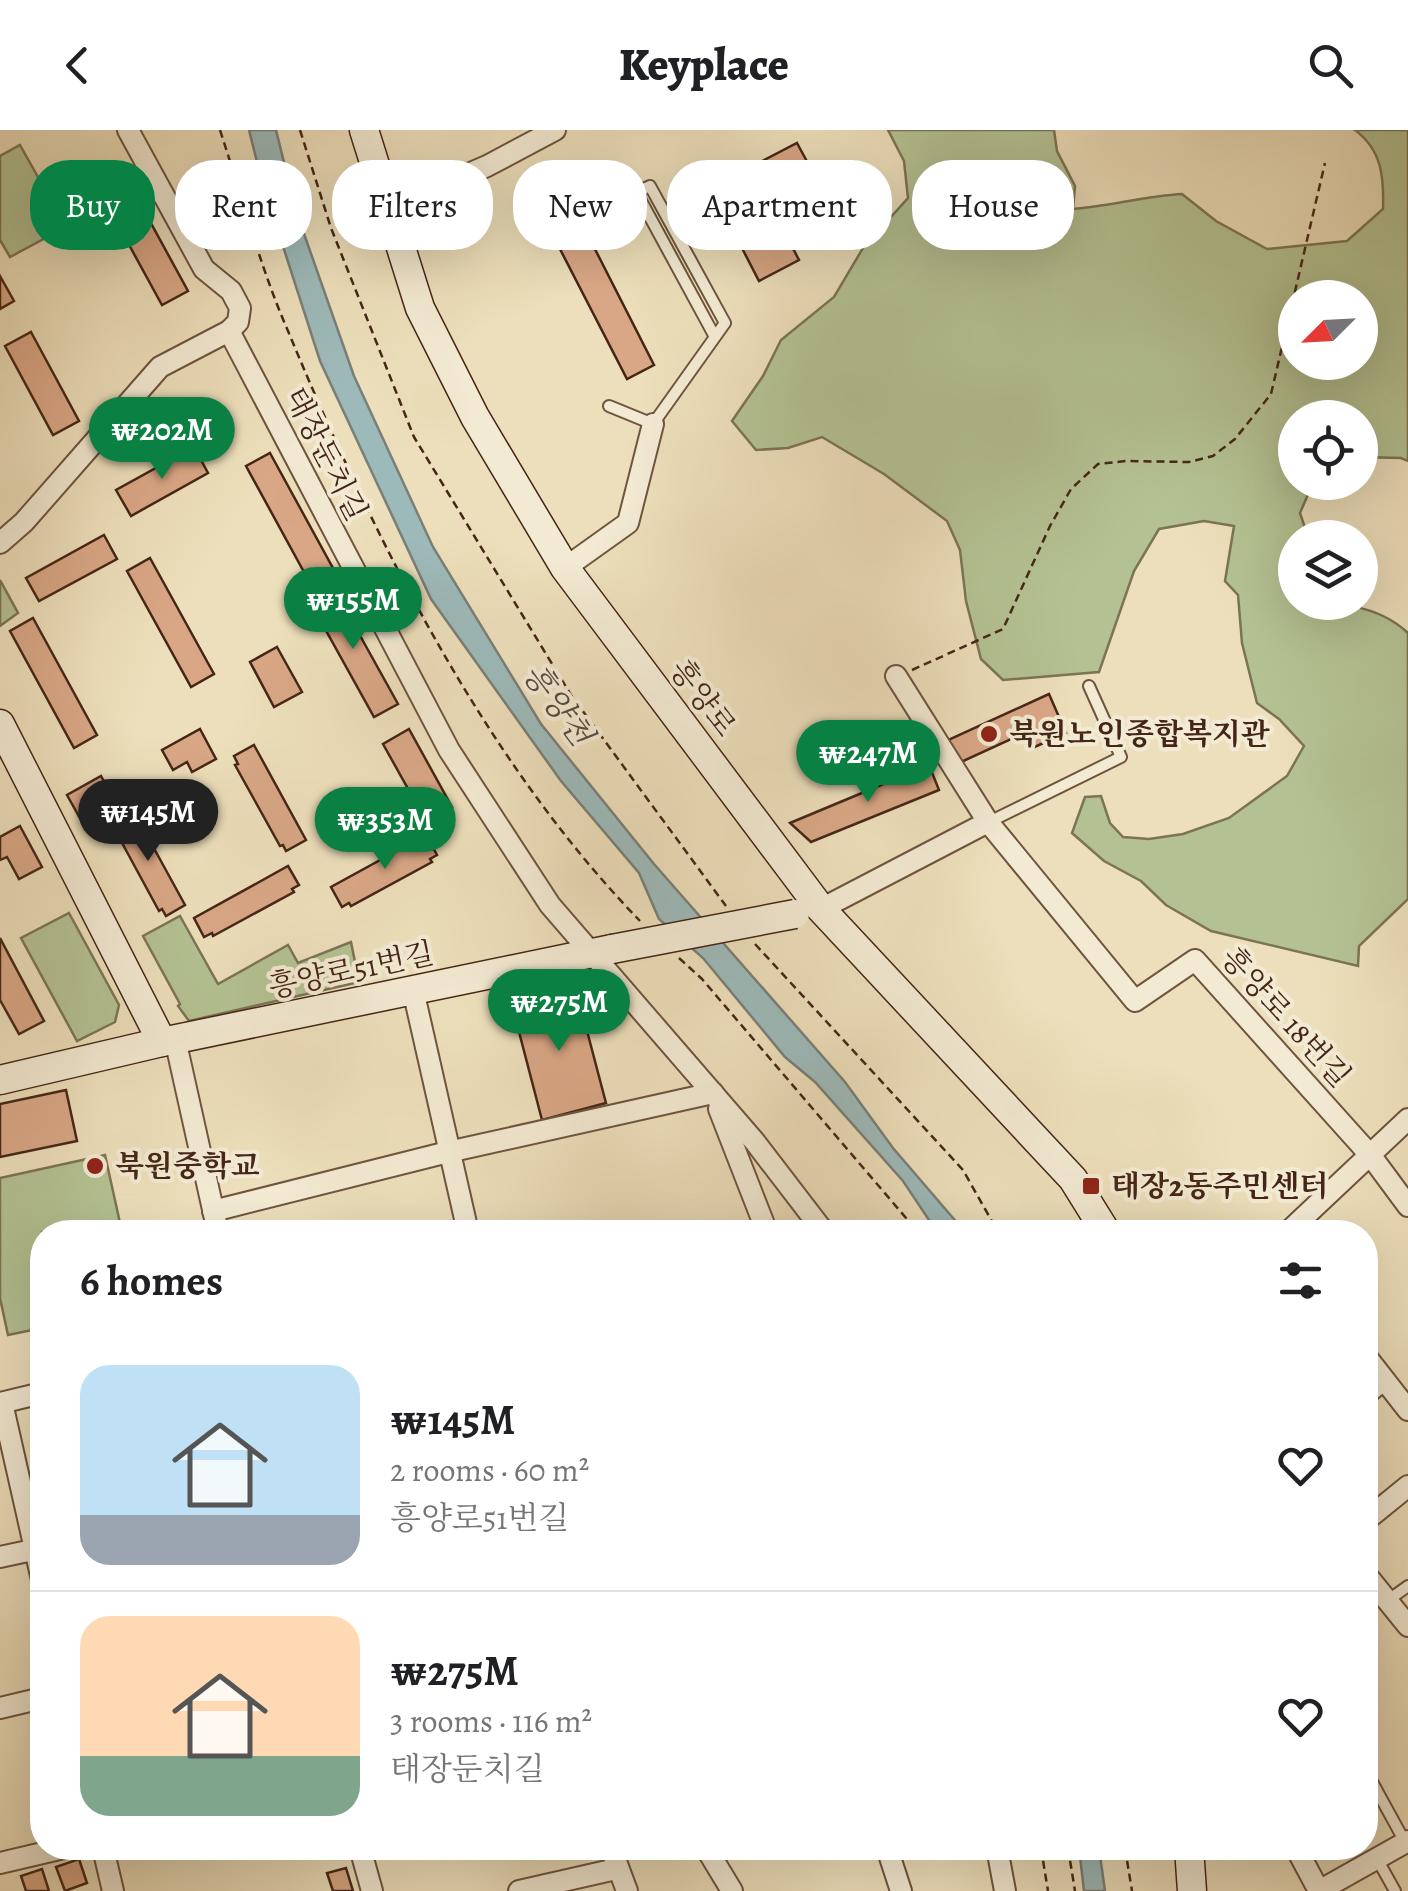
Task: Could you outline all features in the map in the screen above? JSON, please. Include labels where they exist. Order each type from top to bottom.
[{"type":"street","name":"태장둔치길","points":[[128,130],[204,270],[231,291],[240,308],[238,322],[229,331],[449,750],[550,905],[603,951],[814,1220]]},
{"type":"street","name":"흥양로","points":[[364,130],[373,160]]},
{"type":"street","points":[[493,163],[556,130]]},
{"type":"street","name":"흥양로","points":[[401,250],[420,308],[475,417],[564,568],[808,912],[1072,1178],[1098,1220]]},
{"type":"street","points":[[0,542],[24,522],[160,367],[229,331]]},
{"type":"street","points":[[564,568],[628,524],[653,424]]},
{"type":"street","points":[[808,912],[988,822],[896,676]]},
{"type":"street","points":[[0,724],[168,1040],[214,1220]]},
{"type":"street","name":"흥양로 18번길","points":[[988,822],[1135,1001],[1195,960],[1370,1156],[1408,1206]]},
{"type":"street","name":"흥양로51번길","points":[[0,1080],[168,1040],[808,912]]},
{"type":"street","points":[[413,990],[465,1220]]},
{"type":"street","points":[[222,1220],[448,1152],[713,1093],[757,1220]]},
{"type":"street","points":[[1301,1220],[1408,1119]]},
{"type":"street","points":[[1378,1373],[1408,1410]]},
{"type":"street","points":[[30,1397],[1,1403],[30,1514]]},
{"type":"street","points":[[1378,1510],[1408,1486]]},
{"type":"street","points":[[0,1558],[30,1551]]},
{"type":"street","points":[[1378,1589],[1408,1626]]},
{"type":"street","points":[[0,1708],[30,1701]]},
{"type":"street","points":[[1378,1855],[1407,1844]]},
{"type":"street","points":[[0,1863],[30,1856]]},
{"type":"street","points":[[107,1860],[113,1891]]},
{"type":"street","points":[[363,1860],[372,1891]]},
{"type":"street","points":[[519,1891],[601,1860]]},
{"type":"street","points":[[619,1860],[627,1891]]},
{"type":"street","points":[[713,1860],[732,1891]]},
{"type":"street","points":[[892,1860],[901,1891]]},
{"type":"street","points":[[999,1860],[1005,1891]]},
{"type":"street","points":[[1190,1860],[1192,1891]]},
{"type":"street","points":[[1302,1860],[1319,1891],[1369,1860]]},
{"type":"lane","points":[[609,406],[653,424],[725,323],[650,186],[639,197],[715,337]]},
{"type":"lane","points":[[988,822],[1121,757],[1089,686]]},
{"type":"lane","points":[[1378,1391],[1386,1384]]},
{"type":"lane","points":[[1388,1601],[1408,1586]]},
{"type":"lane","points":[[1378,1792],[1407,1844]]},
{"type":"lane","points":[[1378,1860],[1395,1891]]},
{"type":"path","points":[[220,130],[286,329],[384,543],[453,672],[552,817],[650,930]]},
{"type":"path","points":[[300,130],[331,228],[414,437],[571,694],[728,908]]},
{"type":"path","points":[[896,676],[1003,629],[1057,514],[1072,489],[1098,464],[1126,460],[1190,462],[1213,456],[1235,439],[1270,394],[1325,163]]},
{"type":"path","points":[[750,937],[963,1170],[991,1220]]},
{"type":"path","points":[[676,955],[702,979],[908,1220]]},
{"type":"path","points":[[1044,1860],[1048,1891]]},
{"type":"path","points":[[1070,1860],[1075,1891]]},
{"type":"path","points":[[1127,1860],[1132,1891]]},
{"type":"green space","points":[[888,130],[1054,130],[1062,160],[912,160],[912,250],[1074,250],[1074,209],[1182,194],[1216,221],[1267,249],[1347,241],[1383,209],[1380,165],[1371,146],[1355,130],[1408,130],[1408,461],[1378,457],[1378,400],[1278,400],[1278,500],[1306,500],[1300,513],[1302,520],[1278,520],[1278,620],[1378,620],[1378,614],[1408,633],[1408,899],[1359,946],[1358,966],[1211,931],[1166,905],[1141,881],[1104,861],[1072,833],[1085,797],[1101,796],[1110,823],[1123,837],[1149,839],[1183,834],[1229,818],[1287,776],[1304,746],[1279,719],[1257,703],[1242,643],[1238,595],[1225,581],[1234,526],[1204,521],[1159,529],[1134,571],[1099,672],[1003,680],[981,659],[966,601],[960,550],[947,521],[884,474],[822,437],[788,448],[756,450],[732,421],[763,376],[781,340],[834,297],[862,250],[892,250],[892,216],[908,198],[904,161]]},
{"type":"green space","points":[[20,145],[30,163],[30,246],[10,257],[0,240],[0,156]]},
{"type":"green space","points":[[0,580],[18,613],[0,626]]},
{"type":"green space","points":[[69,913],[119,1005],[115,1022],[77,1041],[21,938]]},
{"type":"green space","points":[[180,916],[218,984],[288,945],[298,963],[351,942],[359,982],[189,1021],[143,936]]},
{"type":"green space","points":[[105,1155],[119,1220],[30,1220],[30,1330],[8,1335],[0,1298],[0,1178]]},
{"type":"water","points":[[249,130],[276,130],[283,160],[256,160]]},
{"type":"water","points":[[284,250],[310,250],[354,376],[433,547],[541,724],[654,864],[845,1082],[893,1148],[955,1220],[929,1220],[903,1181],[815,1082],[785,1057],[703,958],[659,919],[639,873],[561,781],[431,599],[320,361]]},
{"type":"water","points":[[1080,1860],[1101,1860],[1105,1891],[1084,1891]]},
{"type":"building","points":[[797,143],[806,160],[764,160]]},
{"type":"building","points":[[155,231],[188,291],[162,305],[132,250],[155,250]]},
{"type":"building","points":[[560,250],[595,250],[654,365],[627,379]]},
{"type":"building","points":[[743,250],[794,250],[799,260],[759,281]]},
{"type":"building","points":[[0,276],[14,301],[0,309]]},
{"type":"building","points":[[31,332],[79,421],[53,435],[5,346]]},
{"type":"building","points":[[194,447],[208,473],[131,516],[116,490]]},
{"type":"building","points":[[270,453],[334,570],[310,583],[246,466]]},
{"type":"building","points":[[104,535],[117,559],[39,601],[26,578]]},
{"type":"building","points":[[150,558],[214,674],[191,687],[127,571]]},
{"type":"building","points":[[333,587],[398,704],[374,717],[309,600]]},
{"type":"building","points":[[33,618],[97,735],[74,748],[10,631]]},
{"type":"building","points":[[277,647],[302,692],[274,707],[250,662]]},
{"type":"building","points":[[1049,694],[1066,733],[1030,749],[1024,733],[959,763],[948,740]]},
{"type":"building","points":[[200,729],[216,759],[192,772],[187,762],[173,770],[162,750]]},
{"type":"building","points":[[409,729],[452,807],[426,821],[383,744]]},
{"type":"building","points":[[254,745],[306,840],[286,851],[235,765],[238,764],[234,756]]},
{"type":"building","points":[[929,765],[939,790],[811,842],[790,823]]},
{"type":"building","points":[[101,776],[115,801],[81,820],[67,795]]},
{"type":"building","points":[[133,810],[185,905],[166,916],[162,909],[159,911],[115,830],[118,828],[114,821]]},
{"type":"building","points":[[20,826],[42,867],[19,879],[7,857],[0,860],[0,837]]},
{"type":"building","points":[[426,835],[437,855],[430,859],[432,862],[351,906],[349,903],[342,907],[331,887]]},
{"type":"building","points":[[288,866],[299,885],[292,889],[294,892],[213,936],[212,933],[204,937],[194,918]]},
{"type":"building","points":[[0,938],[44,1021],[19,1034],[0,1000]]},
{"type":"building","points":[[576,989],[606,1103],[542,1120],[512,1005]]},
{"type":"building","points":[[66,1090],[77,1141],[0,1157],[0,1104]]},
{"type":"building","points":[[79,1860],[87,1883],[65,1891],[56,1867]]},
{"type":"building","points":[[346,1868],[353,1891],[333,1891],[327,1873]]},
{"type":"building","points":[[42,1869],[49,1891],[26,1891],[21,1876]]},
{"type":"place","name":"북원노인종합복지관","points":[[989,734]]},
{"type":"place","name":"북원중학교","points":[[95,1166]]},
{"type":"place","name":"태장2동주민센터","points":[[1091,1186]]},
{"type":"water label","name":"흥양천","points":[[558,704]]}]
